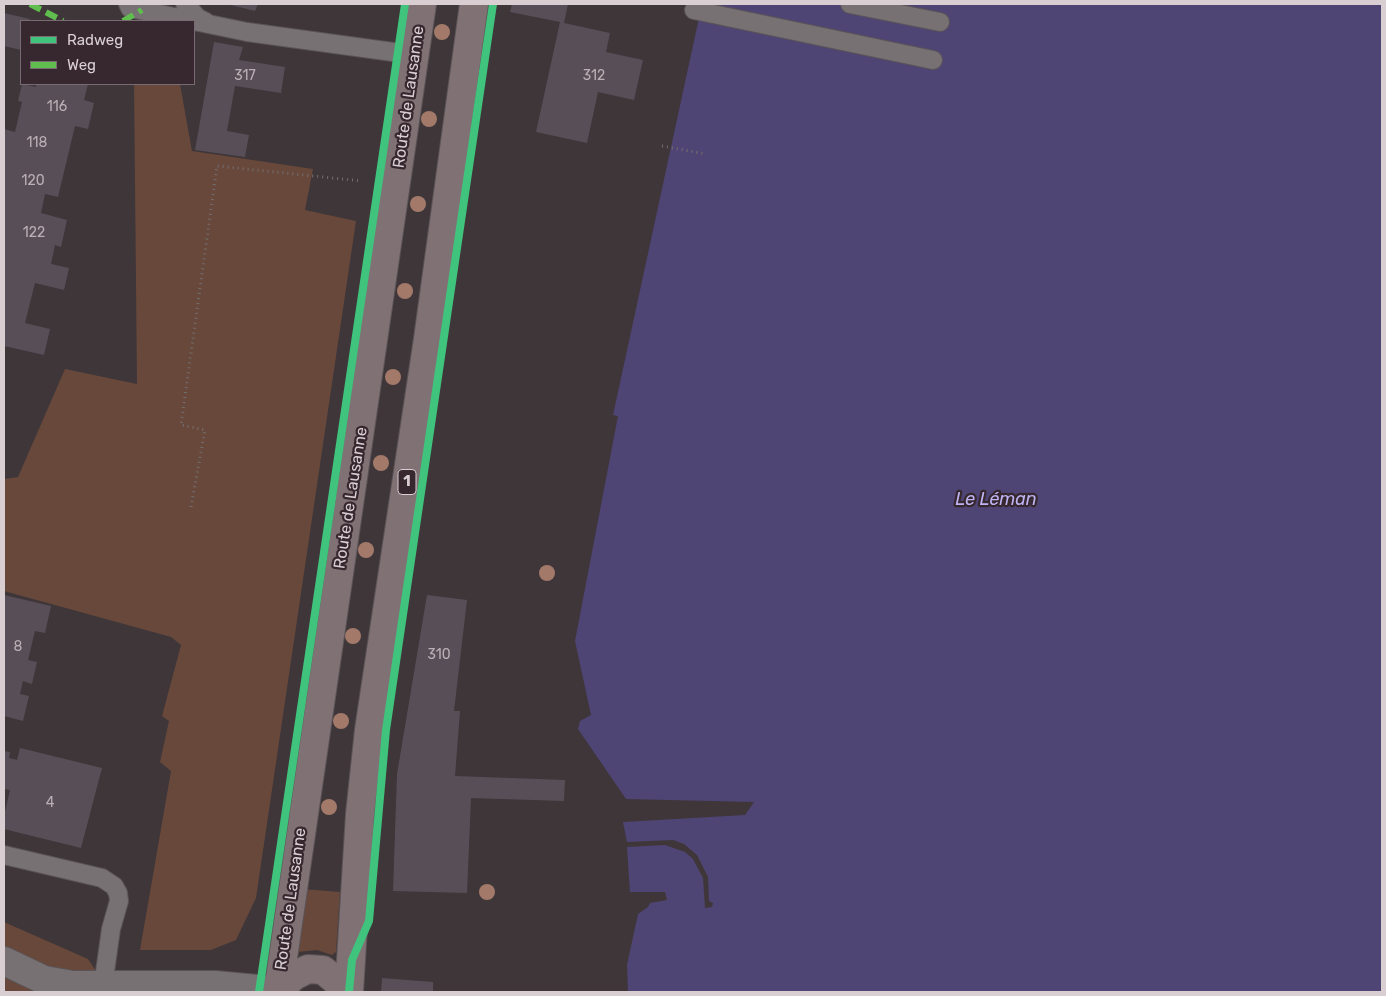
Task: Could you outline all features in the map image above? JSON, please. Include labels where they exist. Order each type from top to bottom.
[{"type":"main road","name":"Route de Lausanne","points":[[278,992],[422,4]]},
{"type":"main road","name":"1","points":[[349,992],[360,814],[368,738],[428,339],[474,4]]},
{"type":"main road","points":[[278,992],[294,976],[308,969],[324,970],[336,980],[344,992]]},
{"type":"street","points":[[4,961],[44,980],[73,985],[215,985],[278,992]]},
{"type":"lane","points":[[128,4],[130,8],[189,20]]},
{"type":"lane","points":[[185,4],[198,18],[199,22],[414,55]]},
{"type":"lane","points":[[850,4],[940,22]]},
{"type":"lane","points":[[694,10],[933,60]]},
{"type":"lane","points":[[4,855],[102,878],[114,886],[118,893],[119,901],[111,929],[103,986]]},
{"type":"path","points":[[662,146],[706,154]]},
{"type":"path","points":[[191,507],[205,430],[181,425],[217,166],[364,181]]},
{"type":"shaded area","points":[[134,85],[180,85],[192,151],[313,169],[305,210],[356,221],[256,898],[236,940],[211,950],[140,950],[171,771],[160,762],[169,721],[162,716],[181,645],[171,637],[4,591],[4,479],[18,477],[65,369],[137,384]]},
{"type":"shaded area","points":[[303,889],[340,892],[336,952],[332,955],[317,950],[298,952],[295,949]]},
{"type":"shaded area","points":[[4,922],[88,959],[110,992],[4,992]]},
{"type":"water","name":"Le Léman","points":[[702,4],[1382,4],[1382,992],[628,992],[627,965],[638,914],[648,907],[650,903],[667,900],[665,892],[630,892],[627,847],[665,845],[685,852],[693,859],[703,878],[705,908],[712,907],[713,903],[709,901],[708,877],[697,855],[684,844],[673,840],[627,842],[623,822],[745,815],[754,802],[626,799],[578,729],[580,721],[591,715],[575,641],[618,416],[613,415]]},
{"type":"building","points":[[227,4],[258,4],[255,11]]},
{"type":"building","points":[[512,4],[568,4],[564,23],[610,33],[606,52],[643,60],[634,100],[598,92],[587,143],[536,132],[560,22],[510,12]]},
{"type":"building","points":[[4,13],[30,19],[20,20],[20,50],[4,46]]},
{"type":"building","points":[[214,42],[243,47],[239,60],[285,67],[281,93],[235,86],[227,131],[249,135],[245,157],[195,150]]},
{"type":"building","points":[[22,85],[36,87],[36,85],[88,85],[84,100],[94,103],[88,129],[75,126],[58,197],[45,194],[41,213],[67,220],[61,247],[55,245],[51,264],[69,268],[64,290],[35,283],[25,323],[50,329],[44,355],[4,346],[4,129],[15,132],[22,102],[18,101]]},
{"type":"building","points":[[4,595],[51,606],[45,633],[35,631],[28,660],[37,662],[32,684],[23,681],[20,694],[29,696],[23,721],[4,716]]},
{"type":"building","points":[[427,595],[467,600],[454,711],[460,711],[455,776],[565,780],[564,801],[471,798],[467,893],[393,891],[397,774]]},
{"type":"building","points":[[20,748],[102,768],[81,848],[4,829],[4,816],[10,790],[4,789],[4,751],[10,752],[9,758],[17,760]]},
{"type":"building","points":[[382,978],[433,982],[433,992],[381,992]]},
{"type":"marked path","points":[[30,4],[61,20]]},
{"type":"marked path","points":[[125,20],[142,10]]},
{"type":"cycle path","points":[[259,992],[405,4]]},
{"type":"cycle path","points":[[349,992],[352,960],[369,921],[386,730],[493,4]]}]
